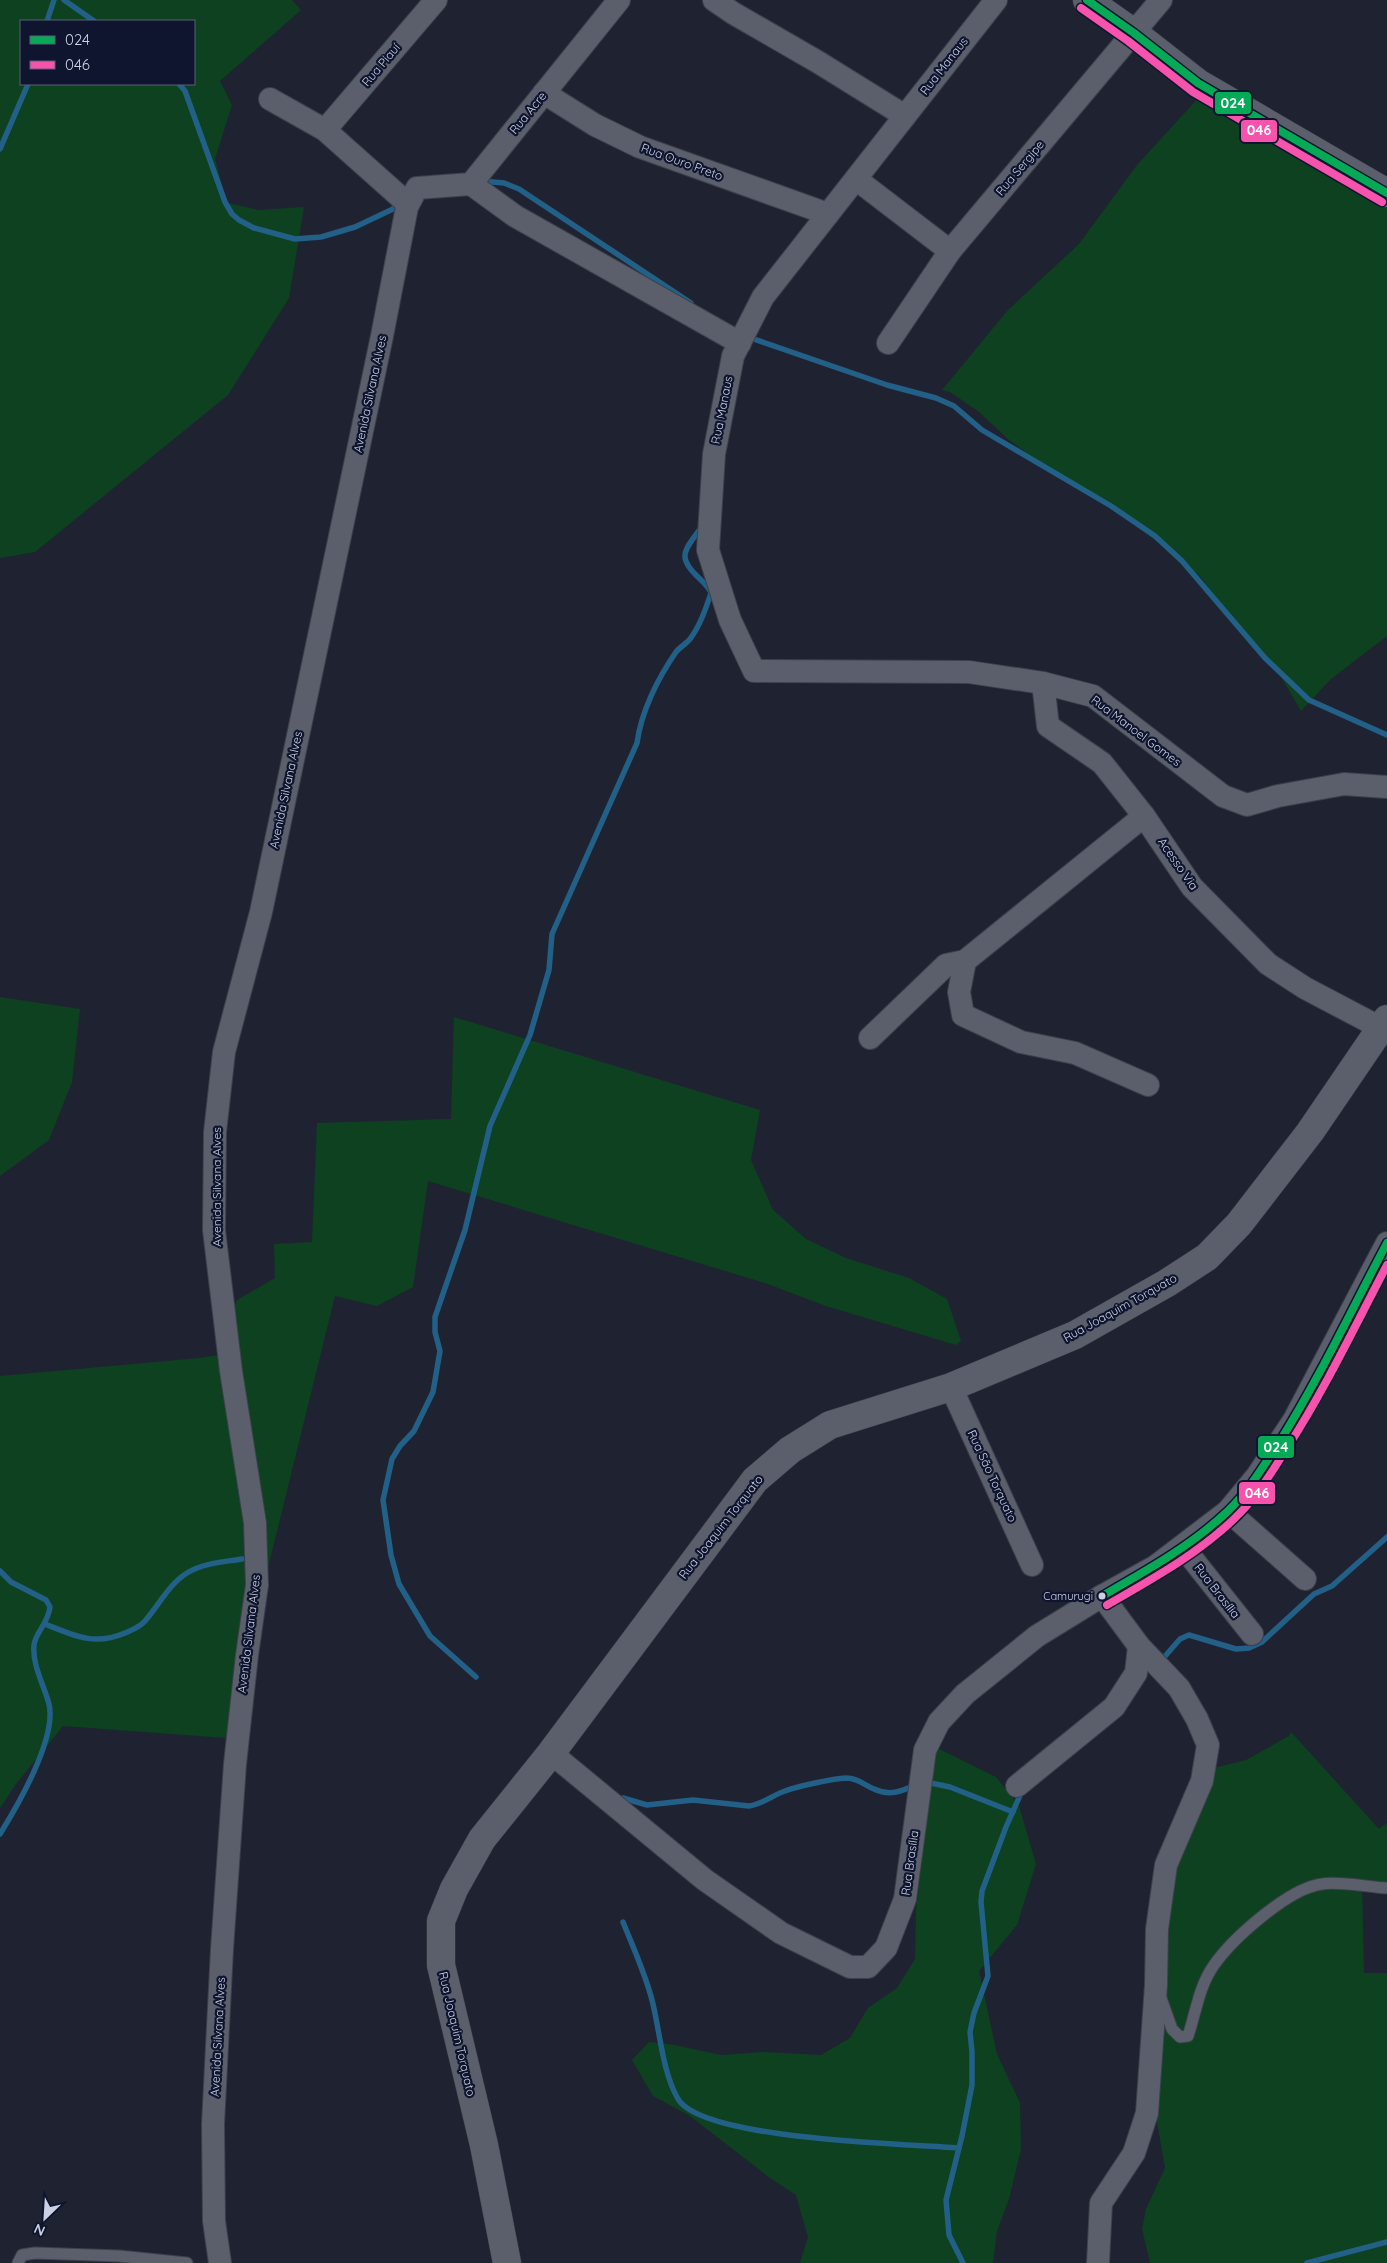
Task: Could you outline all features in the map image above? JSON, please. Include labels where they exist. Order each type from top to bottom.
[{"type":"street","name":"Rua Piauí","points":[[325,130],[436,0]]},
{"type":"street","name":"Rua Acre","points":[[471,184],[619,0]]},
{"type":"street","points":[[714,0],[732,13],[818,62],[905,116]]},
{"type":"street","name":"Rua Manaus","points":[[754,672],[730,620],[708,550],[714,454],[733,356],[763,298],[996,0]]},
{"type":"street","points":[[1087,0],[1134,33],[1198,83],[1387,193]]},
{"type":"street","name":"Rua Sergipe","points":[[888,343],[950,251],[1161,0]]},
{"type":"street","name":"Rua Ouro Preto","points":[[544,93],[595,125],[640,147],[828,214]]},
{"type":"street","points":[[270,99],[325,130],[413,196],[471,184],[514,216],[740,343]]},
{"type":"street","points":[[856,179],[950,251]]},
{"type":"street","name":"Avenida Silvana Alves","points":[[220,2263],[214,2221],[213,2124],[221,1969],[235,1764],[257,1585],[255,1523],[231,1371],[214,1230],[215,1132],[224,1052],[261,912],[413,196]]},
{"type":"street","name":"Rua Manoel Gomes","points":[[754,672],[969,672],[1043,683],[1093,696],[1223,796],[1247,805],[1278,796],[1344,784],[1387,787]]},
{"type":"street","name":"Acesso Via","points":[[1043,683],[1048,726],[1102,763],[1144,816],[1192,887],[1268,964],[1305,988],[1384,1024]]},
{"type":"street","points":[[870,1038],[946,964],[965,961],[1144,816]]},
{"type":"street","points":[[965,961],[959,992],[963,1015],[1021,1042],[1075,1054],[1148,1084]]},
{"type":"street","name":"Rua Joaquim Torquato","points":[[507,2263],[484,2145],[441,1965],[440,1921],[454,1889],[482,1839],[552,1753],[755,1480],[790,1450],[830,1425],[951,1387],[1075,1335],[1167,1283],[1207,1257],[1239,1224],[1310,1132],[1384,1024]]},
{"type":"street","name":"Rua Brasília","points":[[552,1753],[705,1880],[781,1933],[850,1967],[868,1966],[886,1948],[905,1899],[925,1750],[939,1722],[965,1694],[1037,1636],[1102,1596],[1156,1566],[1228,1511],[1257,1476],[1294,1420],[1387,1243]]},
{"type":"street","name":"Rua São Torquato","points":[[951,1387],[1032,1565]]},
{"type":"street","points":[[1228,1511],[1305,1579]]},
{"type":"street","name":"Rua Brasília","points":[[1183,1547],[1252,1634]]},
{"type":"street","points":[[1098,2263],[1101,2203],[1134,2153],[1147,2113],[1156,1985],[1157,1929],[1166,1865],[1202,1781],[1208,1745],[1197,1719],[1178,1688],[1139,1646],[1102,1596]]},
{"type":"street","points":[[1017,1786],[1114,1707],[1136,1673],[1139,1646]]},
{"type":"lane","points":[[1156,1985],[1172,2029],[1180,2037],[1188,2036],[1197,1999],[1214,1966],[1248,1928],[1292,1895],[1322,1884],[1387,1888]]},
{"type":"lane","points":[[18,2263],[22,2255],[35,2253],[119,2256],[187,2263]]},
{"type":"green space","points":[[0,0],[292,0],[301,10],[220,81],[232,105],[215,159],[227,203],[259,210],[304,207],[289,298],[228,395],[35,552],[0,558]]},
{"type":"green space","points":[[1213,82],[1387,183],[1387,636],[1331,679],[1301,711],[1280,675],[1221,605],[1200,576],[1146,533],[1093,496],[1055,474],[1008,439],[979,412],[950,392],[942,390],[1008,310],[1079,244],[1137,165]]},
{"type":"green space","points":[[0,997],[80,1009],[72,1082],[49,1140],[0,1176]]},
{"type":"green space","points":[[454,1017],[760,1110],[751,1160],[773,1210],[806,1239],[846,1258],[909,1278],[947,1299],[961,1341],[956,1345],[826,1306],[765,1283],[428,1181],[413,1287],[377,1306],[335,1296],[226,1738],[63,1726],[16,1784],[0,1808],[0,1376],[200,1358],[225,1354],[232,1311],[237,1300],[275,1278],[274,1244],[312,1242],[317,1123],[451,1119]]},
{"type":"green space","points":[[1291,1732],[1379,1829],[1387,1823],[1387,1883],[1362,1883],[1364,1973],[1387,1973],[1387,2263],[1150,2263],[1142,2229],[1146,2209],[1165,2168],[1154,2105],[1165,1908],[1206,1770],[1246,1760],[1289,1736]]},
{"type":"green space","points":[[935,1747],[996,1777],[1019,1806],[1036,1864],[1017,1925],[979,1971],[997,2054],[1020,2103],[1021,2149],[1009,2199],[997,2231],[993,2263],[800,2263],[808,2237],[796,2195],[770,2178],[690,2116],[653,2096],[632,2060],[649,2042],[675,2045],[721,2055],[765,2052],[821,2055],[850,2038],[868,2008],[897,1988],[915,1959],[916,1910]]},
{"type":"waterway","points":[[47,20],[54,0]]},
{"type":"waterway","points":[[64,0],[93,20]]},
{"type":"waterway","points":[[0,149],[28,85]]},
{"type":"waterway","points":[[180,85],[185,91],[225,202],[232,214],[239,220],[254,228],[295,239],[321,237],[355,227],[393,209],[398,202]]},
{"type":"waterway","points":[[481,181],[504,183],[519,189],[691,303]]},
{"type":"waterway","points":[[748,337],[887,385],[936,398],[954,406],[982,430],[1111,506],[1155,536],[1182,561],[1265,658],[1309,700],[1387,735]]},
{"type":"waterway","points":[[476,1677],[430,1636],[399,1584],[391,1555],[383,1500],[392,1459],[400,1446],[414,1431],[433,1392],[440,1351],[435,1332],[435,1317],[465,1230],[490,1126],[530,1035],[549,970],[552,934],[637,743],[642,719],[651,696],[676,652],[690,639],[697,628],[711,593],[691,570],[685,558],[688,546],[702,526]]},
{"type":"waterway","points":[[1160,1662],[1180,1639],[1189,1635],[1236,1649],[1249,1648],[1262,1642],[1314,1594],[1332,1586],[1387,1537]]},
{"type":"waterway","points":[[45,1624],[85,1638],[104,1639],[114,1637],[143,1623],[169,1589],[187,1573],[207,1565],[242,1559]]},
{"type":"waterway","points":[[0,1571],[11,1582],[46,1600],[50,1607],[47,1618],[34,1645],[35,1660],[49,1704],[50,1718],[47,1735],[42,1752],[26,1789],[0,1834]]},
{"type":"waterway","points":[[623,1798],[647,1805],[693,1800],[749,1806],[791,1789],[846,1778],[854,1779],[879,1791],[890,1793],[915,1785]]},
{"type":"waterway","points":[[926,1782],[950,1787],[1013,1812]]},
{"type":"waterway","points":[[963,2263],[949,2235],[946,2200],[972,2085],[970,2032],[974,2013],[988,1976],[981,1902],[982,1891],[1022,1791]]},
{"type":"waterway","points":[[623,1922],[649,1990],[668,2076],[678,2099],[695,2113],[725,2123],[809,2137],[854,2142],[959,2148]]},
{"type":"waterway","points":[[1307,2263],[1387,2242]]},
{"type":"transit line","name":"024","points":[[1087,0],[1134,33],[1198,83],[1387,193]]},
{"type":"transit line","name":"046","points":[[1081,8],[1128,41],[1193,92],[1382,202]]},
{"type":"transit line","name":"024","points":[[1102,1596],[1199,1536],[1243,1495],[1280,1441],[1309,1392],[1387,1243]]},
{"type":"transit line","name":"046","points":[[1107,1605],[1158,1576],[1206,1543],[1250,1502],[1276,1466],[1301,1426],[1387,1265]]},
{"type":"place","name":"Camurugi","points":[[1102,1596]]}]
